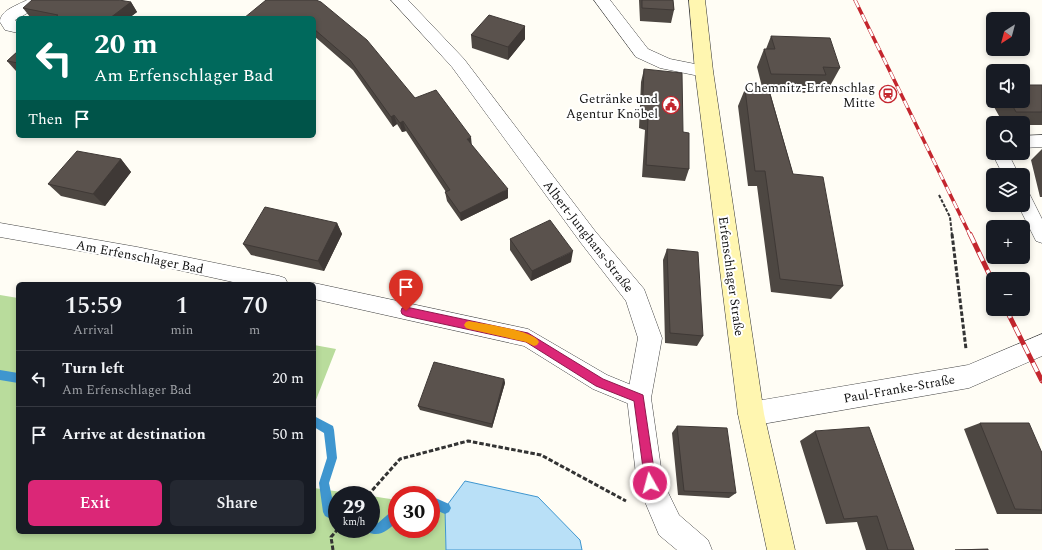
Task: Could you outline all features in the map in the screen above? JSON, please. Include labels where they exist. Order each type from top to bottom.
[{"type":"main road","name":"Erfenschlager Straße","points":[[696,0],[704,71],[752,414],[781,550]]},
{"type":"street","points":[[16,28],[10,26],[7,20],[11,16],[39,0]]},
{"type":"street","name":"Albert-Junghans-Straße","points":[[399,0],[458,63],[588,237],[636,296],[650,338],[639,398],[650,483],[669,525],[698,550]]},
{"type":"street","points":[[602,0],[642,53],[666,64],[704,71]]},
{"type":"street","name":"Paul-Franke-Straße","points":[[752,414],[969,376],[1042,345]]},
{"type":"lane","points":[[1030,142],[1042,141]]},
{"type":"lane","points":[[1030,212],[1042,236]]},
{"type":"lane","name":"Am Erfenschlager Bad","points":[[0,230],[137,254],[270,282]]},
{"type":"lane","points":[[316,291],[528,338],[600,382],[639,398]]},
{"type":"path","points":[[939,195],[950,217],[969,376]]},
{"type":"path","points":[[376,486],[400,458],[468,441],[541,454],[628,502]]},
{"type":"path","points":[[331,538],[333,550]]},
{"type":"green space","points":[[0,295],[16,298],[16,534],[316,534],[316,488],[328,490],[328,538],[380,538],[380,497],[388,499],[388,538],[440,538],[440,507],[445,508],[446,550],[0,550]]},
{"type":"green space","points":[[316,345],[336,349],[316,400]]},
{"type":"water","points":[[465,481],[538,497],[580,540],[582,550],[446,550],[445,508]]},
{"type":"building","points":[[32,0],[119,0],[131,2],[113,16],[57,16],[58,15],[23,8]]},
{"type":"building","points":[[266,0],[316,0],[321,2],[367,40],[415,98],[436,90],[471,137],[467,139],[508,189],[460,213],[445,192],[450,190],[403,121],[400,123],[394,115],[391,117],[350,60],[316,31],[316,16],[246,16]]},
{"type":"building","points":[[642,0],[673,0],[674,10],[642,8]]},
{"type":"building","points":[[489,15],[525,26],[508,47],[471,35]]},
{"type":"building","points":[[771,36],[830,38],[840,68],[823,67],[826,75],[771,74],[764,49],[775,49]]},
{"type":"building","points":[[16,53],[16,63],[7,61]]},
{"type":"building","points":[[644,69],[682,73],[683,132],[689,133],[689,169],[646,165],[648,118],[642,115]]},
{"type":"building","points":[[1030,85],[1042,85],[1042,112],[1016,112],[1014,108],[1030,108]]},
{"type":"building","points":[[745,89],[769,91],[793,174],[823,177],[843,286],[780,279],[765,171],[755,171]]},
{"type":"building","points":[[77,151],[121,159],[93,194],[48,184]]},
{"type":"building","points":[[265,207],[337,223],[318,261],[243,244]]},
{"type":"building","points":[[550,220],[573,251],[532,271],[510,239]]},
{"type":"building","points":[[667,249],[698,252],[703,336],[670,333]]},
{"type":"building","points":[[434,362],[504,379],[492,424],[418,406]]},
{"type":"building","points":[[980,423],[1029,423],[1042,453],[1042,510],[1015,509]]},
{"type":"building","points":[[677,426],[727,428],[736,493],[684,491]]},
{"type":"building","points":[[869,427],[914,550],[888,550],[877,516],[844,519],[815,431]]},
{"type":"building","points":[[988,549],[988,550],[955,550]]},
{"type":"waterway","points":[[0,375],[16,378]]},
{"type":"waterway","points":[[316,422],[329,430],[332,458],[324,483],[328,506]]},
{"type":"waterway","points":[[440,506],[445,508]]},
{"type":"waterway","points":[[380,529],[388,522]]},
{"type":"railway","points":[[855,0],[970,235]]},
{"type":"railway","points":[[970,234],[988,272]]},
{"type":"railway","points":[[1010,316],[1042,381]]},
{"type":"slow traffic","points":[[469,325],[528,338],[534,342]]},
{"type":"place","name":"Chemnitz-Erfenschlag Mitte","points":[[888,94]]},
{"type":"place","name":"Getränke und Agentur Knöbel","points":[[671,105]]},
{"type":"route","points":[[406,311],[528,338],[600,382],[639,398],[650,483]]}]
